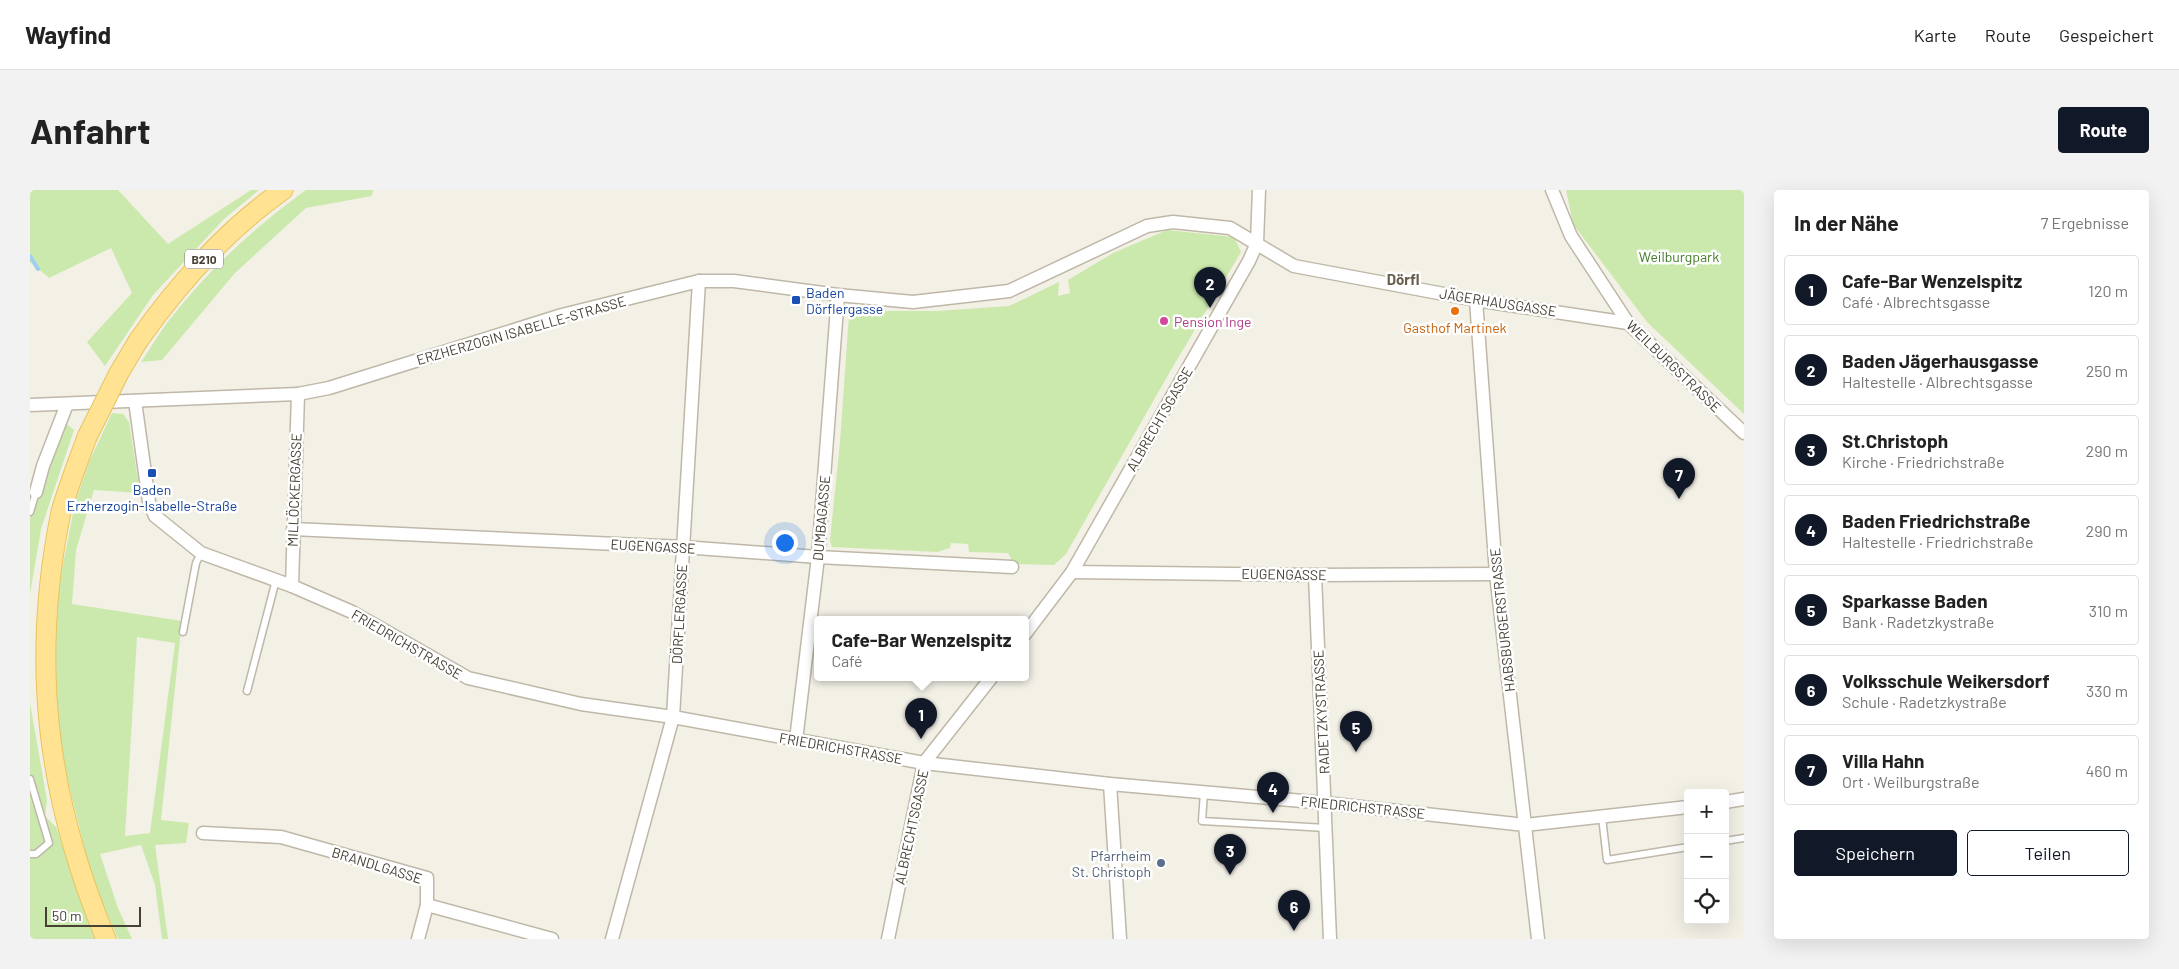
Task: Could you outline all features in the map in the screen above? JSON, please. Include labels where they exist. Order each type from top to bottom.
[{"type":"main road","name":"B210","points":[[106,939],[85,884],[62,812],[48,740],[42,666],[47,591],[53,547],[71,479],[87,437],[114,381],[138,341],[158,312],[201,262],[252,214],[283,190]]},
{"type":"street","name":"ALBRECHTSGASSE","points":[[1029,629],[1072,572],[1248,261],[1257,243],[1260,190]]},
{"type":"street","name":"WEILBURGSTRASSE","points":[[1552,190],[1570,236],[1628,323],[1744,433]]},
{"type":"street","name":"ERZHERZOGIN ISABELLE-STRASSE","points":[[30,405],[298,394],[329,388],[562,315],[699,281],[734,281],[838,295],[913,302],[1009,291],[1147,226],[1173,222],[1230,228],[1257,243]]},
{"type":"street","name":"JÄGERHAUSGASSE","points":[[1257,243],[1281,260],[1294,266],[1476,300],[1628,323]]},
{"type":"street","name":"DÖRFLERGASSE","points":[[612,939],[673,716],[699,281]]},
{"type":"street","name":"DUMBAGASSE","points":[[796,740],[818,557],[838,295]]},
{"type":"street","name":"HABSBURGERSTRASSE","points":[[1476,300],[1496,574],[1538,939]]},
{"type":"street","name":"MILLÖCKERGASSE","points":[[292,586],[298,394]]},
{"type":"street","name":"FRIEDRICHSTRASSE","points":[[135,401],[149,502],[155,516],[201,553],[292,586],[352,612],[468,678],[581,704],[673,716],[924,763],[1110,784],[1326,802],[1525,825],[1684,807]]},
{"type":"street","points":[[36,492],[43,466],[67,404]]},
{"type":"street","name":"EUGENGASSE","points":[[293,529],[683,547],[818,557],[1012,567]]},
{"type":"street","name":"EUGENGASSE","points":[[1072,572],[1316,575],[1496,574]]},
{"type":"street","name":"RADETZKYSTRASSE","points":[[1316,575],[1330,939]]},
{"type":"street","name":"ALBRECHTSGASSE","points":[[888,939],[924,763],[989,681]]},
{"type":"street","points":[[1110,784],[1120,939]]},
{"type":"street","points":[[1729,801],[1744,799]]},
{"type":"street","name":"BRANDLGASSE","points":[[202,833],[281,837],[427,878],[427,905],[552,939]]},
{"type":"street","points":[[418,939],[427,905]]},
{"type":"lane","points":[[30,512],[36,492]]},
{"type":"lane","points":[[183,632],[196,563],[201,553]]},
{"type":"lane","points":[[246,691],[276,580]]},
{"type":"lane","points":[[30,779],[49,842],[36,854],[30,854]]},
{"type":"lane","points":[[1204,792],[1202,821],[1326,828]]},
{"type":"lane","points":[[1602,817],[1607,860],[1684,848]]},
{"type":"lane","points":[[1729,840],[1744,838]]},
{"type":"green space","points":[[30,190],[118,190],[168,244],[251,190],[259,190],[224,219],[153,295],[105,366],[87,342],[132,293],[111,248],[49,278],[30,262]]},
{"type":"green space","points":[[306,190],[373,190],[372,196],[306,208],[235,273],[162,360],[141,362],[167,323],[217,265],[251,234]]},
{"type":"green space","name":"Weilburgpark","points":[[1566,190],[1744,190],[1744,414],[1647,322],[1573,224]]},
{"type":"green space","points":[[1167,230],[1234,237],[1241,252],[1066,554],[1054,565],[1014,564],[1008,553],[969,552],[968,544],[951,543],[950,548],[937,552],[832,547],[830,540],[840,442],[849,314],[855,311],[937,311],[1009,306],[1059,282],[1058,296],[1070,293],[1068,280],[1113,253]]},
{"type":"green space","points":[[112,413],[123,414],[129,422],[140,493],[94,490],[76,550],[72,604],[182,621],[161,820],[189,823],[186,843],[155,845],[168,939],[162,939],[155,885],[141,845],[100,854],[118,908],[132,939],[118,939],[92,879],[63,761],[55,708],[55,648],[59,585],[75,503],[90,460]],"holes":[[[137,637],[175,643],[150,833],[125,836]]]},
{"type":"green space","points":[[64,422],[74,430],[41,529],[30,594],[30,517],[45,466]]},
{"type":"green space","points":[[30,703],[47,800],[45,816],[56,827],[97,939],[30,939]]},
{"type":"waterway","points":[[30,256],[38,269]]},
{"type":"place","name":"Baden Dörflergasse","points":[[796,300]]},
{"type":"place","name":"Baden Jägerhausgasse","points":[[1210,308]]},
{"type":"place","name":"Gasthof Martinek","points":[[1455,311]]},
{"type":"place","name":"Pension Inge","points":[[1164,321]]},
{"type":"place","name":"Baden Erzherzogin-Isabelle-Straße","points":[[152,473]]},
{"type":"place","name":"Villa Hahn","points":[[1679,499]]},
{"type":"place","name":"Cafe-Bar Wenzelspitz","points":[[921,739]]},
{"type":"place","name":"Sparkasse Baden","points":[[1356,752]]},
{"type":"place","name":"Baden Friedrichstraße","points":[[1273,813]]},
{"type":"place","name":"Pfarrheim St. Christoph","points":[[1161,863]]},
{"type":"place","name":"St.Christoph","points":[[1230,875]]},
{"type":"place","name":"Volksschule Weikersdorf","points":[[1294,931]]},
{"type":"district","name":"Dörfl","points":[[1403,279]]}]
